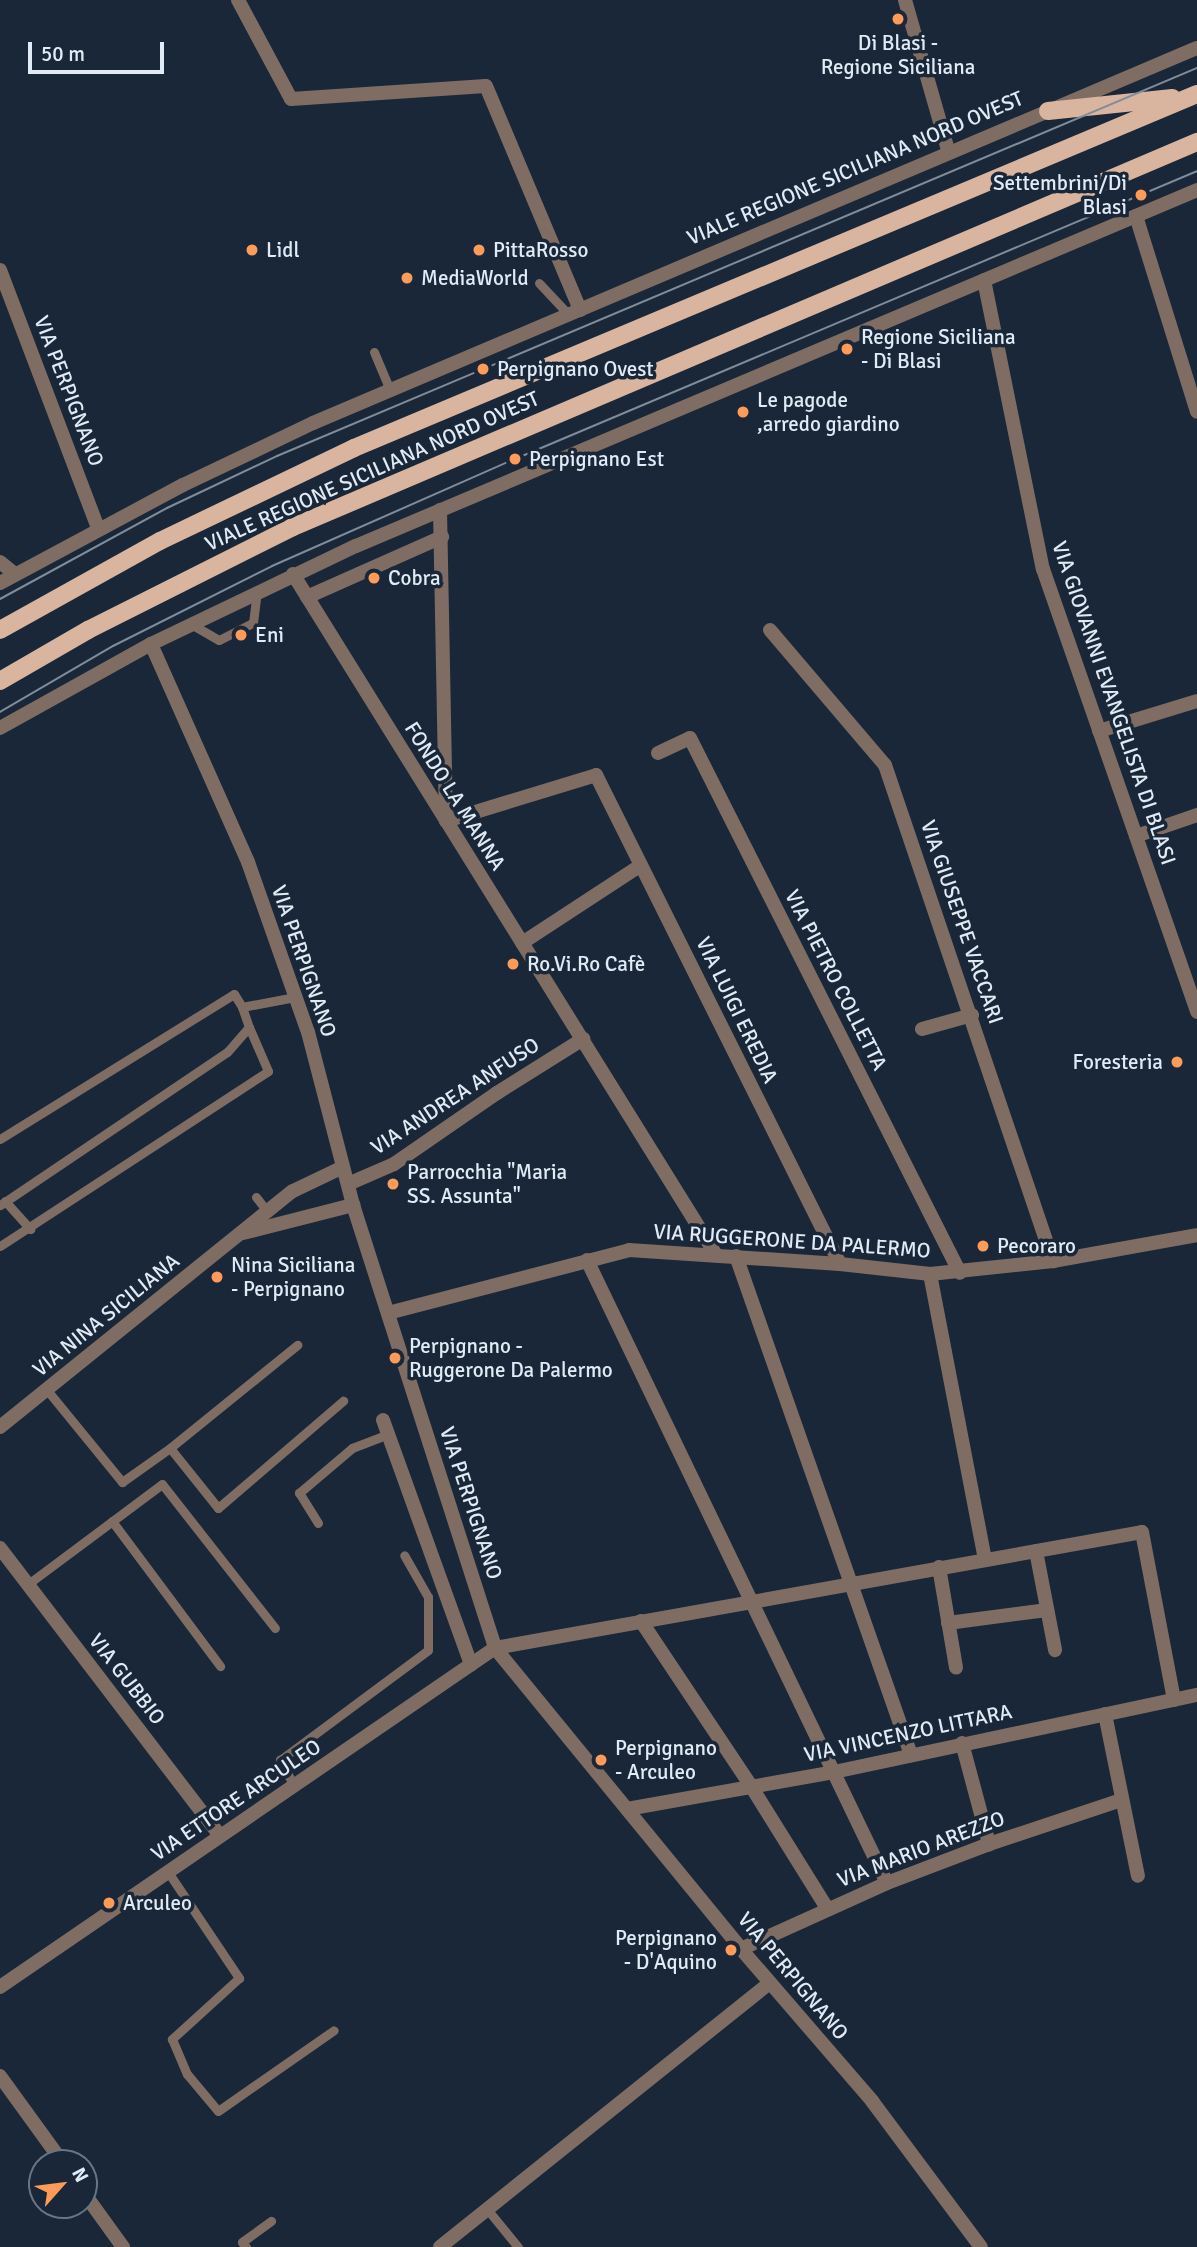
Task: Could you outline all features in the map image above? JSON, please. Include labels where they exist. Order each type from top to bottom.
[{"type":"main road","points":[[1048,111],[1195,95]]},
{"type":"main road","name":"VIALE REGIONE SICILIANA NORD OVEST","points":[[0,630],[160,541],[320,463],[1195,95]]},
{"type":"main road","name":"VIALE REGIONE SICILIANA NORD OVEST","points":[[0,681],[88,630],[293,527],[1197,142]]},
{"type":"main road","points":[[1173,152],[1197,153]]},
{"type":"street","points":[[238,0],[291,99],[486,86],[574,312]]},
{"type":"street","points":[[905,0],[949,153]]},
{"type":"street","name":"VIALE REGIONE SICILIANA NORD OVEST","points":[[0,583],[98,528],[183,485],[390,390],[1197,48]]},
{"type":"street","points":[[0,728],[151,644],[293,574],[1197,190]]},
{"type":"street","points":[[1136,216],[1197,412]]},
{"type":"street","name":"VIA PERPIGNANO","points":[[0,270],[98,528]]},
{"type":"street","name":"VIA GIOVANNI EVANGELISTA DI BLASI","points":[[984,280],[1043,569],[1197,1012]]},
{"type":"street","points":[[440,510],[446,821]]},
{"type":"street","points":[[307,597],[442,537]]},
{"type":"street","points":[[0,562],[15,574]]},
{"type":"street","name":"FONDO LA MANNA","points":[[293,574],[716,1255]]},
{"type":"street","name":"VIA GIUSEPPE VACCARI","points":[[770,630],[885,765],[972,1015],[1053,1261]]},
{"type":"street","name":"VIA PERPIGNANO","points":[[151,644],[248,862],[307,1032],[353,1205],[495,1648],[769,1983],[872,2101],[981,2247]]},
{"type":"street","points":[[1099,732],[1197,701]]},
{"type":"street","name":"VIA PIETRO COLLETTA","points":[[658,752],[690,738],[960,1273]]},
{"type":"street","name":"VIA LUIGI EREDIA","points":[[446,821],[596,775],[840,1264]]},
{"type":"street","points":[[1136,836],[1197,815]]},
{"type":"street","points":[[522,943],[641,864]]},
{"type":"street","points":[[922,1029],[972,1015]]},
{"type":"street","name":"VIA ANDREA ANFUSO","points":[[348,1184],[394,1164],[497,1093],[583,1039]]},
{"type":"street","name":"VIA NINA SICILIANA","points":[[0,1427],[293,1191],[343,1167]]},
{"type":"street","name":"VIA NINA SICILIANA","points":[[238,1234],[353,1205]]},
{"type":"street","name":"VIA RUGGERONE DA PALERMO","points":[[388,1314],[629,1250],[840,1264],[930,1274],[960,1273],[1053,1261],[1197,1235]]},
{"type":"street","points":[[736,1256],[911,1755]]},
{"type":"street","points":[[587,1260],[887,1883]]},
{"type":"street","points":[[930,1274],[985,1560]]},
{"type":"street","points":[[386,1427],[471,1665]]},
{"type":"street","points":[[495,1648],[750,1600],[1142,1532],[1174,1700]]},
{"type":"street","name":"VIA GUBBIO","points":[[0,1548],[220,1836]]},
{"type":"street","points":[[1036,1551],[1055,1650]]},
{"type":"street","points":[[939,1567],[956,1668]]},
{"type":"street","points":[[948,1623],[1047,1610]]},
{"type":"street","points":[[641,1621],[751,1786],[827,1908]]},
{"type":"street","name":"VIA ETTORE ARCULEO","points":[[0,1987],[495,1648]]},
{"type":"street","name":"VIA VINCENZO LITTARA","points":[[627,1809],[834,1772],[1197,1695]]},
{"type":"street","points":[[1105,1714],[1138,1876]]},
{"type":"street","points":[[962,1743],[989,1844]]},
{"type":"street","name":"VIA MARIO AREZZO","points":[[741,1949],[887,1883],[989,1844],[1121,1800]]},
{"type":"street","points":[[440,2247],[769,1983]]},
{"type":"street","points":[[0,2076],[53,2149]]},
{"type":"street","points":[[98,2212],[123,2247]]},
{"type":"lane","points":[[539,283],[574,312]]},
{"type":"lane","points":[[373,352],[390,390]]},
{"type":"lane","points":[[191,624],[219,640],[253,623],[257,592]]},
{"type":"lane","points":[[0,1139],[234,994],[268,1071],[30,1229],[0,1246]]},
{"type":"lane","points":[[242,1007],[295,997]]},
{"type":"lane","points":[[30,1229],[3,1203],[227,1052],[249,1027]]},
{"type":"lane","points":[[256,1197],[267,1211]]},
{"type":"lane","points":[[47,1391],[122,1482],[170,1448],[297,1345]]},
{"type":"lane","points":[[170,1448],[218,1508],[344,1401]]},
{"type":"lane","points":[[318,1523],[299,1493],[352,1448],[386,1427]]},
{"type":"lane","points":[[28,1584],[162,1484],[275,1628]]},
{"type":"lane","points":[[112,1521],[220,1666]]},
{"type":"lane","points":[[294,1786],[279,1760],[428,1650],[428,1597],[404,1555]]},
{"type":"lane","points":[[168,1872],[239,1978],[172,2039],[187,2074],[218,2111],[334,2030]]},
{"type":"lane","points":[[488,2209],[518,2247]]},
{"type":"lane","points":[[246,2247],[242,2242],[271,2221]]},
{"type":"tram line","points":[[0,599],[167,508],[277,456],[1197,68]]},
{"type":"tram line","points":[[0,712],[113,646],[272,566],[515,459],[1197,171]]},
{"type":"place","name":"Di Blasi - Regione Siciliana","points":[[898,19]]},
{"type":"place","name":"Settembrini/Di Blasi","points":[[1141,195]]},
{"type":"place","name":"Lidl","points":[[252,250]]},
{"type":"place","name":"PittaRosso","points":[[479,250]]},
{"type":"place","name":"MediaWorld","points":[[407,278]]},
{"type":"place","name":"Regione Siciliana - Di Blasi","points":[[847,349]]},
{"type":"place","name":"Perpignano Ovest","points":[[483,369]]},
{"type":"place","name":"Le pagode ,arredo giardino","points":[[743,412]]},
{"type":"place","name":"Perpignano Est","points":[[515,459]]},
{"type":"place","name":"Cobra","points":[[374,578]]},
{"type":"place","name":"Eni","points":[[241,635]]},
{"type":"place","name":"Ro.Vi.Ro Cafè","points":[[513,964]]},
{"type":"place","name":"Foresteria","points":[[1177,1062]]},
{"type":"place","name":"Parrocchia \"Maria SS. Assunta\"","points":[[393,1184]]},
{"type":"place","name":"Pecoraro","points":[[983,1246]]},
{"type":"place","name":"Nina Siciliana - Perpignano","points":[[217,1277]]},
{"type":"place","name":"Perpignano - Ruggerone Da Palermo","points":[[395,1358]]},
{"type":"place","name":"Perpignano - Arculeo","points":[[601,1760]]},
{"type":"place","name":"Arculeo","points":[[109,1903]]},
{"type":"place","name":"Perpignano - D'Aquino","points":[[731,1950]]}]
